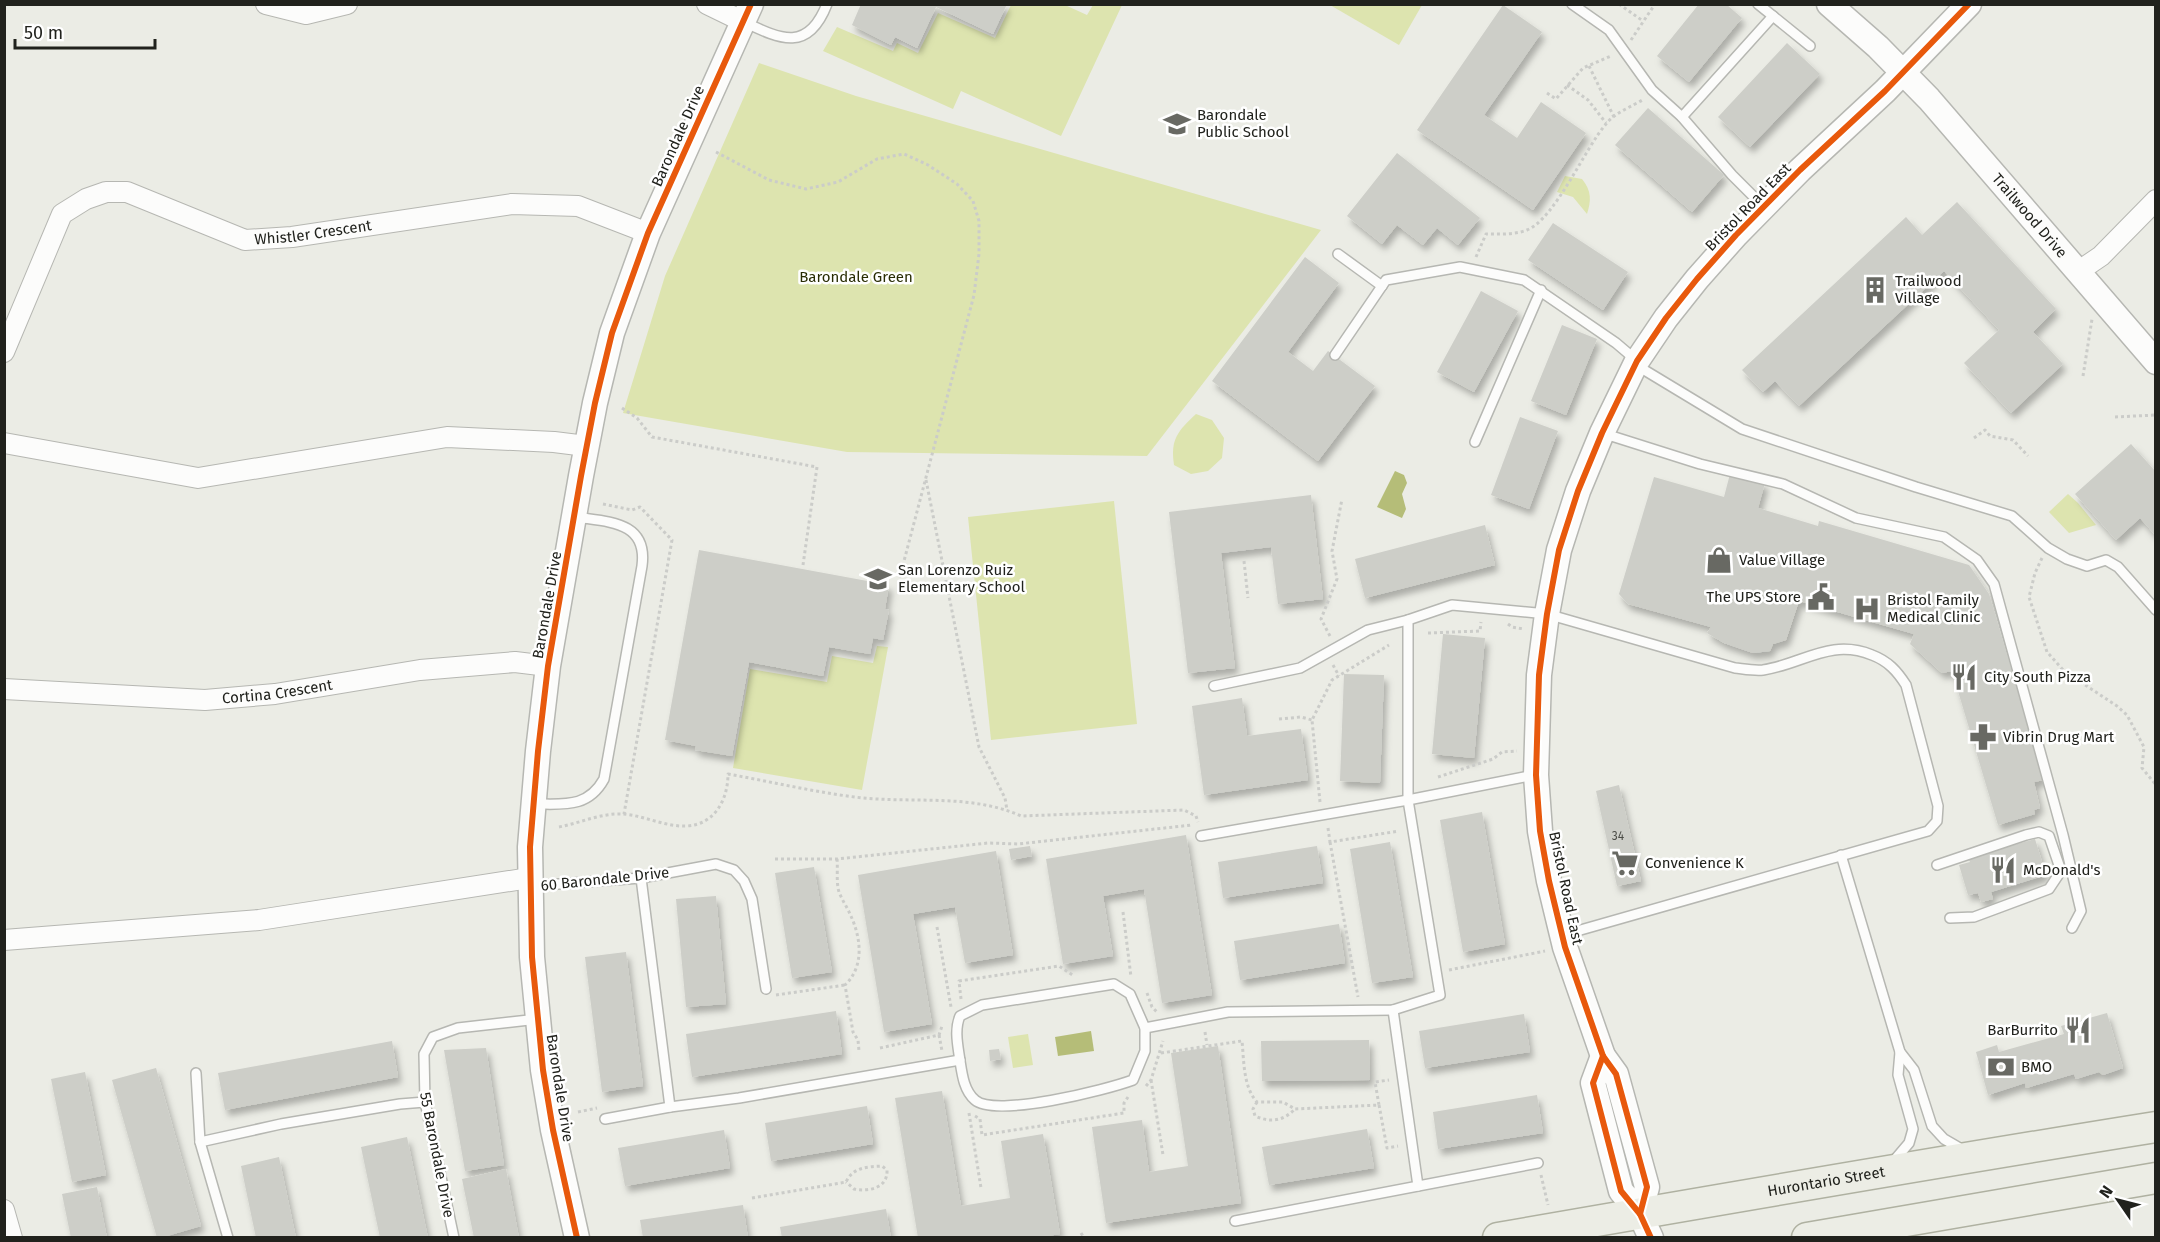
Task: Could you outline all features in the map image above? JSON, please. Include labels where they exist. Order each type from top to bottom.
[{"type":"main road","name":"Hurontario Street","points":[[1498,1238],[1646,1226],[1887,1170],[2156,1127]]},
{"type":"main road","points":[[1806,1238],[1858,1233],[2156,1178]]},
{"type":"street","points":[[266,4],[306,14],[347,4]]},
{"type":"street","points":[[707,4],[747,13]]},
{"type":"street","name":"Trailwood Drive","points":[[1829,4],[1878,47],[1929,99],[2156,362]]},
{"type":"street","name":"Bristol Road East","points":[[1646,1226],[1621,1191],[1593,1083],[1603,1056],[1564,941],[1549,881],[1540,831],[1536,775],[1539,675],[1559,550],[1578,491],[1602,433],[1636,363],[1666,318],[1697,279],[1763,206],[1903,72],[1969,4]]},
{"type":"street","name":"Barondale Drive","points":[[577,1238],[553,1130],[543,1070],[532,957],[529,882],[533,804],[548,666],[586,446],[612,333],[648,233],[747,13]]},
{"type":"street","name":"Whistler Crescent","points":[[4,352],[62,214],[86,199],[106,192],[127,192],[245,240],[292,237],[512,204],[578,206],[648,233]]},
{"type":"street","points":[[2079,271],[2100,256],[2156,200]]},
{"type":"street","points":[[4,443],[198,478],[447,437],[554,442],[586,446]]},
{"type":"street","name":"Cortina Crescent","points":[[4,689],[205,700],[274,694],[450,667],[515,662],[548,666]]},
{"type":"street","points":[[4,940],[259,920],[529,882]]},
{"type":"street","points":[[4,1210],[12,1238]]},
{"type":"lane","points":[[747,13],[776,37],[790,39],[813,28],[822,19],[827,4]]},
{"type":"lane","points":[[1572,4],[1609,30],[1655,92],[1682,117],[1732,175],[1763,206]]},
{"type":"lane","points":[[1758,4],[1810,46]]},
{"type":"lane","points":[[1682,117],[1773,16]]},
{"type":"lane","points":[[1338,254],[1382,286]]},
{"type":"lane","points":[[1335,355],[1386,280],[1460,267],[1524,280],[1616,343],[1636,363],[1742,429],[1916,487],[2012,516],[2048,548],[2067,559],[2086,566],[2106,560],[2118,567],[2156,610]]},
{"type":"lane","points":[[1475,442],[1540,290]]},
{"type":"lane","points":[[1602,433],[1700,464],[1783,484],[1856,518],[1944,537],[1977,560],[1994,584],[2064,836],[2081,911],[2072,928]]},
{"type":"lane","points":[[533,804],[579,803],[597,790],[604,779],[643,557],[640,543],[629,529],[617,524],[574,517]]},
{"type":"lane","points":[[1214,686],[1300,668],[1368,630],[1408,620],[1452,605],[1546,623],[1735,668],[1763,670],[1826,650],[1842,648],[1863,651],[1888,663],[1898,673],[1906,685],[1939,813],[1937,821],[1928,831],[1841,855],[1564,941]]},
{"type":"lane","points":[[1145,1028],[1228,1012],[1392,1010],[1440,995],[1408,800],[1408,620]]},
{"type":"lane","points":[[1201,836],[1536,775]]},
{"type":"lane","points":[[1937,865],[2039,832],[2049,836],[2061,871],[2049,889],[1974,917],[1950,918]]},
{"type":"lane","points":[[1841,855],[1900,1052],[1914,1070],[1932,1126],[1944,1139],[1974,1156]]},
{"type":"lane","name":"60 Barondale Drive","points":[[529,882],[641,878],[717,864],[734,870],[744,881],[752,899],[765,986]]},
{"type":"lane","points":[[641,878],[670,1107]]},
{"type":"lane","points":[[1114,984],[1130,994],[1145,1028],[1145,1051],[1133,1080],[1109,1089],[1045,1101],[993,1107],[975,1100],[963,1080],[956,1025],[960,1016],[982,1005],[1114,984]]},
{"type":"lane","points":[[1392,1010],[1418,1186]]},
{"type":"lane","name":"55 Barondale Drive","points":[[454,1238],[425,1102],[424,1054],[433,1037],[458,1028],[538,1019]]},
{"type":"lane","points":[[1887,1170],[1909,1143],[1913,1129],[1898,1075],[1900,1052]]},
{"type":"lane","points":[[605,1119],[960,1060]]},
{"type":"lane","points":[[196,1073],[200,1142],[228,1238]]},
{"type":"lane","points":[[200,1142],[281,1124],[425,1102]]},
{"type":"lane","points":[[1235,1221],[1538,1163]]},
{"type":"path","points":[[1619,4],[1643,21]]},
{"type":"path","points":[[1547,93],[1556,99],[1582,68],[1623,50],[1655,4]]},
{"type":"path","points":[[1589,66],[1614,117]]},
{"type":"path","points":[[1567,85],[1588,100],[1606,123]]},
{"type":"path","points":[[1471,269],[1486,234],[1507,234],[1529,229],[1557,200],[1606,123],[1655,92]]},
{"type":"path","points":[[716,152],[769,180],[806,189],[838,182],[877,159],[904,154],[928,165],[957,184],[973,201],[979,221],[979,254],[974,295],[899,580]]},
{"type":"path","points":[[2083,376],[2096,293]]},
{"type":"path","points":[[622,408],[637,418],[652,437],[817,467],[803,565]]},
{"type":"path","points":[[2115,417],[2156,415]]},
{"type":"path","points":[[1974,438],[1985,430],[1990,436],[2013,440],[2028,456]]},
{"type":"path","points":[[926,478],[979,747],[1005,798],[1007,810]]},
{"type":"path","points":[[1330,636],[1321,619],[1337,579],[1332,551],[1342,500]]},
{"type":"path","points":[[603,504],[632,510],[640,507],[672,540],[624,814]]},
{"type":"path","points":[[2048,548],[2035,573],[2029,597],[2047,652],[2064,671],[2127,715],[2144,747],[2142,768],[2156,785]]},
{"type":"path","points":[[1244,561],[1248,598]]},
{"type":"path","points":[[1428,633],[1480,631],[1481,617]]},
{"type":"path","points":[[1506,622],[1512,627],[1546,623]]},
{"type":"path","points":[[1320,804],[1312,720],[1332,680],[1389,645]]},
{"type":"path","points":[[1332,663],[1339,676]]},
{"type":"path","points":[[1279,719],[1300,717],[1312,720]]},
{"type":"path","points":[[1438,777],[1492,759],[1502,752],[1536,751]]},
{"type":"path","points":[[559,827],[584,822],[603,814],[624,814],[686,826],[700,823],[713,815],[723,803],[728,789],[728,774],[863,798],[978,803],[1021,816],[1184,810],[1196,816],[1199,824],[1018,844],[988,843],[837,859],[775,859]]},
{"type":"path","points":[[1328,828],[1361,1011]]},
{"type":"path","points":[[1330,842],[1413,828]]},
{"type":"path","points":[[765,986],[774,981],[776,995],[845,985],[852,979],[859,965],[860,950],[857,932],[839,892],[837,859]]},
{"type":"path","points":[[1123,912],[1131,977]]},
{"type":"path","points":[[937,927],[951,1007]]},
{"type":"path","points":[[1436,972],[1564,941]]},
{"type":"path","points":[[845,985],[853,1032],[858,1040],[860,1051]]},
{"type":"path","points":[[1205,1032],[1207,1045]]},
{"type":"path","points":[[939,1035],[942,1052]]},
{"type":"path","points":[[1161,1053],[1242,1041],[1249,1089],[1257,1102]]},
{"type":"path","points":[[1403,1078],[1375,1082],[1387,1148],[1412,1143]]},
{"type":"path","points":[[1151,1080],[1163,1155]]},
{"type":"path","points":[[1257,1102],[1283,1102],[1295,1109],[1379,1105]]},
{"type":"path","points":[[1257,1102],[1253,1109],[1256,1116],[1264,1120],[1282,1119],[1295,1109]]},
{"type":"path","points":[[578,1112],[600,1108]]},
{"type":"path","points":[[969,1113],[981,1188]]},
{"type":"path","points":[[1538,1163],[1548,1205]]},
{"type":"path","points":[[752,1198],[846,1182],[856,1170],[882,1166],[887,1170],[887,1178],[883,1184],[872,1189],[854,1189],[846,1182]]},
{"type":"path","points":[[1081,1233],[1084,1238]]},
{"type":"green space","points":[[1422,4],[1399,45],[1330,5]]},
{"type":"green space","points":[[1011,5],[1065,5],[1087,15],[1093,5],[1122,5],[1061,136],[961,91],[953,109],[823,51],[837,27],[893,51],[897,43],[918,53],[938,13],[995,38]]},
{"type":"green space","name":"Barondale Green","points":[[759,63],[856,96],[1321,230],[1147,456],[847,452],[623,413],[665,276]]},
{"type":"green space","points":[[1565,176],[1582,179],[1588,188],[1590,196],[1587,214],[1573,197],[1557,192]]},
{"type":"green space","points":[[1196,414],[1212,420],[1224,438],[1222,458],[1208,471],[1191,474],[1174,465],[1173,448],[1184,425]]},
{"type":"green space","points":[[2068,494],[2096,525],[2069,533],[2049,512]]},
{"type":"green space","points":[[1114,501],[1137,724],[991,740],[968,517]]},
{"type":"green space","points":[[877,646],[888,647],[862,790],[733,768],[750,669],[827,682],[832,656],[873,663]]},
{"type":"green space","points":[[1028,1034],[1033,1065],[1013,1068],[1008,1037]]},
{"type":"shaded area","points":[[1395,471],[1404,475],[1407,483],[1402,494],[1406,509],[1402,518],[1377,507]]},
{"type":"shaded area","points":[[1091,1031],[1094,1051],[1058,1056],[1055,1037]]},
{"type":"building","points":[[861,4],[1007,4],[993,34],[936,7],[917,48],[895,37],[891,45],[852,25]]},
{"type":"building","points":[[1699,4],[1726,4],[1742,18],[1689,82],[1657,56]]},
{"type":"building","points":[[1503,5],[1542,32],[1484,115],[1517,138],[1541,102],[1586,133],[1533,210],[1417,130]]},
{"type":"building","points":[[1787,43],[1820,74],[1750,147],[1718,117]]},
{"type":"building","points":[[1648,108],[1724,175],[1692,212],[1615,145]]},
{"type":"building","points":[[1397,153],[1480,218],[1458,245],[1437,228],[1423,245],[1397,225],[1382,244],[1347,216]]},
{"type":"building","name":"Trailwood Village","points":[[1957,202],[2056,309],[2033,332],[2063,364],[2011,413],[1964,363],[1999,330],[1944,271],[1799,406],[1775,381],[1763,392],[1742,370],[1906,217],[1922,235]]},
{"type":"building","points":[[1553,223],[1628,272],[1603,310],[1528,260]]},
{"type":"building","points":[[1305,257],[1339,283],[1288,352],[1313,371],[1328,351],[1375,386],[1318,461],[1212,381]]},
{"type":"building","points":[[1481,291],[1518,311],[1474,392],[1437,372]]},
{"type":"building","points":[[1562,325],[1597,339],[1566,415],[1531,401]]},
{"type":"building","points":[[1520,417],[1558,431],[1529,509],[1491,495]]},
{"type":"building","points":[[2131,444],[2156,472],[2156,536],[2140,518],[2116,540],[2075,494]]},
{"type":"building","points":[[1730,474],[1765,483],[1758,508],[1818,526],[1819,521],[1969,565],[1989,594],[2044,780],[2034,782],[2040,808],[2034,810],[2035,814],[1998,825],[1952,671],[1942,673],[1910,644],[1914,634],[1799,601],[1786,640],[1773,644],[1770,651],[1753,653],[1724,643],[1707,633],[1711,627],[1628,604],[1619,594],[1654,477],[1724,497]]},
{"type":"building","points":[[1311,495],[1323,599],[1278,604],[1271,547],[1221,553],[1235,668],[1188,673],[1169,512]]},
{"type":"building","points":[[1485,525],[1495,565],[1365,598],[1355,559]]},
{"type":"building","points":[[699,550],[889,585],[885,609],[889,610],[883,640],[873,638],[870,654],[829,647],[823,676],[749,662],[732,756],[695,750],[696,746],[665,740]]},
{"type":"building","points":[[1443,634],[1485,638],[1474,758],[1432,754]]},
{"type":"building","points":[[1344,674],[1384,675],[1380,783],[1340,781]]},
{"type":"building","points":[[1242,698],[1247,736],[1301,729],[1308,780],[1204,795],[1192,706]]},
{"type":"building","points":[[1619,785],[1641,881],[1617,886],[1596,791]]},
{"type":"building","points":[[1482,812],[1505,944],[1463,952],[1440,820]]},
{"type":"building","points":[[1186,835],[1212,995],[1162,1003],[1144,889],[1103,896],[1113,956],[1063,964],[1046,859]]},
{"type":"building","name":"McDonald's","points":[[2035,839],[2046,875],[1991,892],[1993,899],[1981,902],[1978,893],[1968,895],[1959,865],[1970,862],[1968,858]]},
{"type":"building","points":[[1390,842],[1413,977],[1372,983],[1350,849]]},
{"type":"building","points":[[1030,846],[1032,856],[1011,860],[1009,849]]},
{"type":"building","points":[[1317,846],[1323,883],[1223,898],[1218,862]]},
{"type":"building","points":[[996,851],[1013,955],[965,963],[955,907],[913,914],[932,1024],[884,1032],[858,875]]},
{"type":"building","points":[[814,867],[832,972],[792,978],[775,873]]},
{"type":"building","points":[[716,896],[726,1004],[686,1007],[676,899]]},
{"type":"building","points":[[1339,924],[1345,963],[1240,980],[1234,941]]},
{"type":"building","points":[[626,952],[643,1086],[602,1092],[585,957]]},
{"type":"building","points":[[836,1011],[842,1054],[692,1077],[686,1034]]},
{"type":"building","points":[[2107,1013],[2123,1068],[2103,1075],[2099,1072],[2076,1079],[2074,1074],[2026,1088],[2025,1083],[1988,1095],[1976,1052],[1997,1045],[1999,1052],[2064,1034],[2061,1026]]},
{"type":"building","points":[[1524,1014],[1530,1052],[1425,1068],[1419,1031]]},
{"type":"building","points":[[1369,1040],[1370,1080],[1262,1081],[1261,1041]]},
{"type":"building","points":[[392,1041],[398,1077],[225,1110],[218,1073]]},
{"type":"building","points":[[1218,1046],[1241,1203],[1106,1223],[1092,1127],[1142,1120],[1149,1172],[1188,1166],[1171,1053]]},
{"type":"building","points":[[486,1048],[504,1165],[465,1171],[444,1050]]},
{"type":"building","points":[[999,1049],[1001,1059],[990,1061],[989,1050]]},
{"type":"building","points":[[156,1068],[201,1226],[160,1238],[157,1238],[112,1080]]},
{"type":"building","points":[[85,1072],[106,1175],[72,1182],[51,1079]]},
{"type":"building","points":[[942,1091],[961,1206],[1010,1198],[1001,1141],[1043,1134],[1060,1234],[1036,1238],[918,1238],[895,1098]]},
{"type":"building","points":[[1537,1095],[1543,1133],[1438,1149],[1433,1112]]},
{"type":"building","points":[[867,1106],[873,1144],[771,1161],[765,1123]]},
{"type":"building","points":[[1367,1129],[1374,1168],[1269,1185],[1262,1147]]},
{"type":"building","points":[[724,1130],[730,1168],[625,1186],[618,1148]]},
{"type":"building","points":[[407,1137],[428,1238],[380,1238],[361,1147]]},
{"type":"building","points":[[279,1157],[296,1238],[256,1238],[241,1166]]},
{"type":"building","points":[[506,1169],[519,1238],[474,1238],[462,1179]]},
{"type":"building","points":[[97,1187],[107,1238],[71,1238],[62,1194]]},
{"type":"building","points":[[743,1205],[748,1238],[643,1238],[640,1220]]},
{"type":"building","points":[[886,1209],[891,1238],[782,1238],[780,1227]]},
{"type":"cycle path","points":[[577,1238],[553,1130],[543,1070],[532,957],[530,847],[548,666],[595,403],[612,333],[648,233],[751,4]]},
{"type":"cycle path","points":[[1640,1214],[1647,1187],[1616,1074],[1603,1056],[1565,947],[1540,831],[1536,775],[1539,675],[1559,550],[1578,491],[1602,433],[1637,361],[1666,318],[1736,235],[1800,170],[1885,91],[1969,4]]},
{"type":"cycle path","points":[[1603,1056],[1593,1083],[1621,1191],[1640,1214],[1651,1238]]},
{"type":"place","name":"Barondale Public School","points":[[1177,124]]},
{"type":"place","name":"Trailwood Village","points":[[1875,290]]},
{"type":"place","name":"Value Village","points":[[1719,560]]},
{"type":"place","name":"San Lorenzo Ruiz Elementary School","points":[[878,579]]},
{"type":"place","name":"The UPS Store","points":[[1821,597]]},
{"type":"place","name":"Bristol Family Medical Clinic","points":[[1867,609]]},
{"type":"place","name":"City South Pizza","points":[[1964,677]]},
{"type":"place","name":"Vibrin Drug Mart","points":[[1983,737]]},
{"type":"place","name":"Convenience K","points":[[1625,863]]},
{"type":"place","name":"McDonald's","points":[[2003,870]]},
{"type":"place","name":"BarBurrito","points":[[2078,1030]]},
{"type":"place","name":"BMO","points":[[2001,1067]]}]
